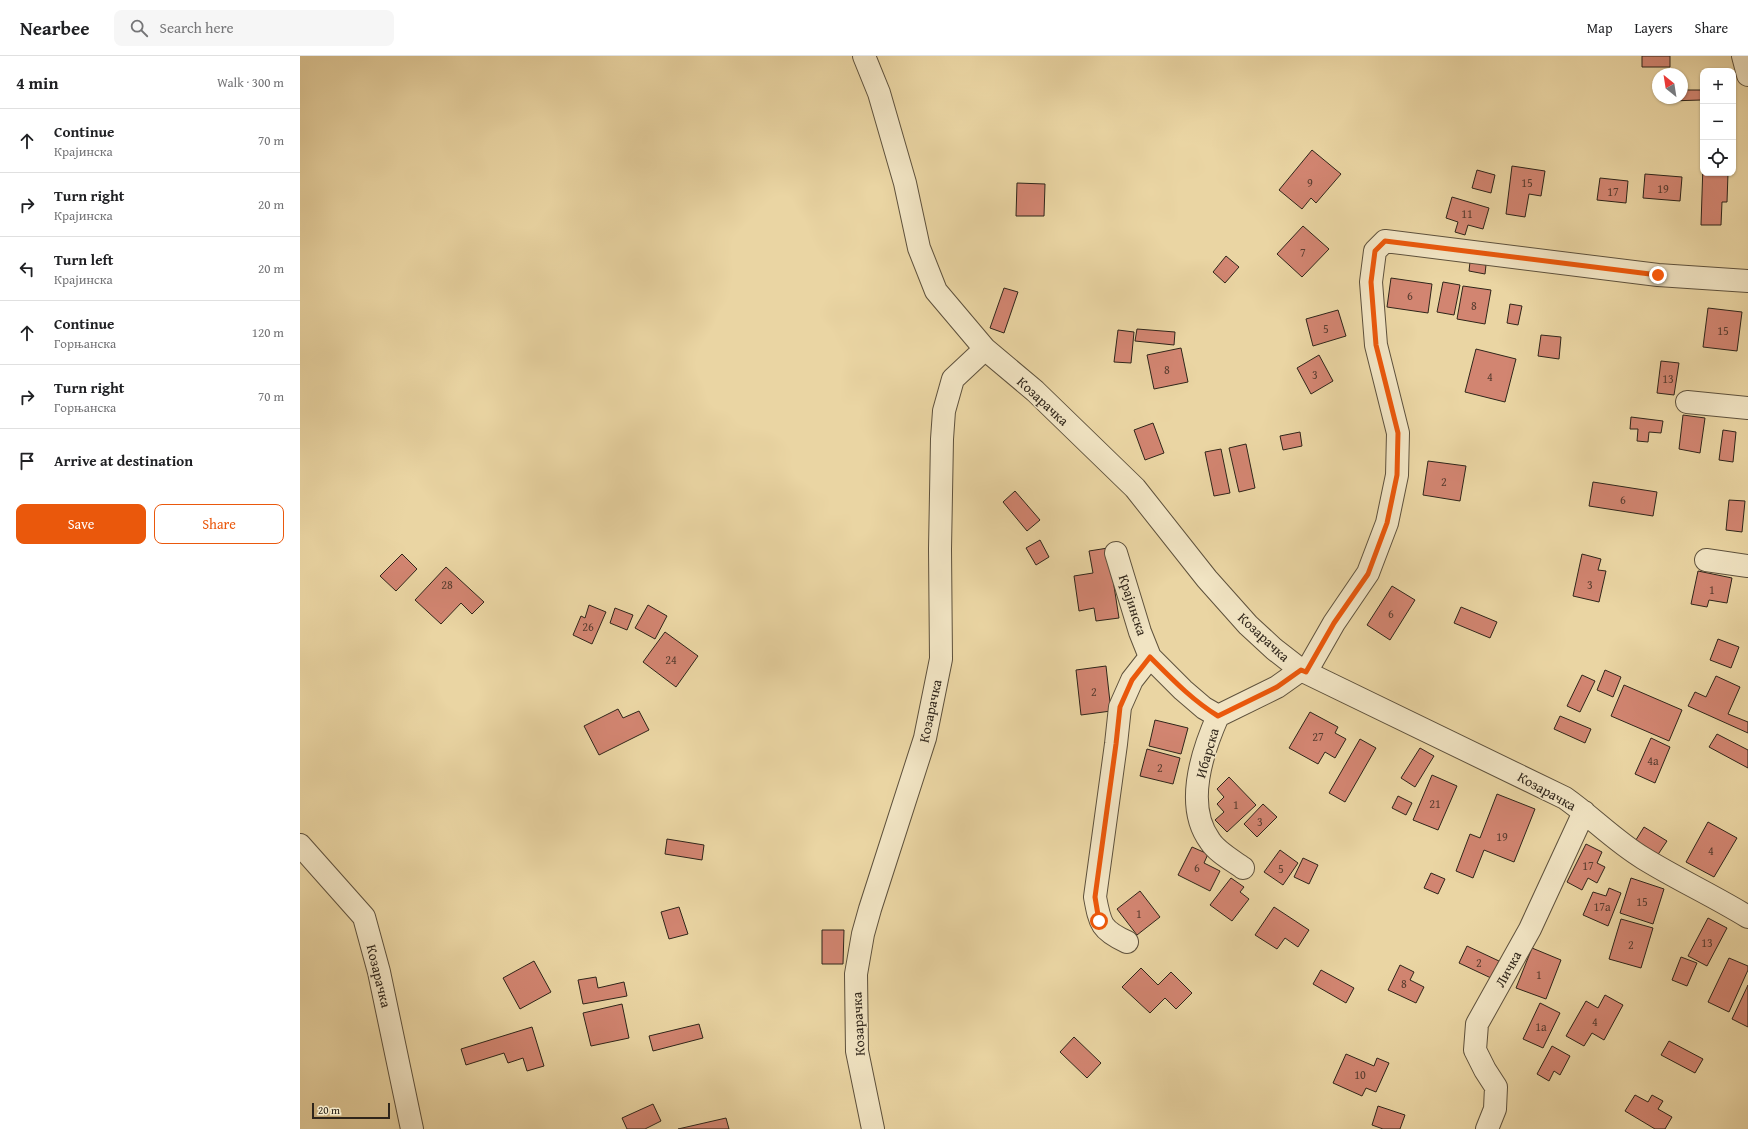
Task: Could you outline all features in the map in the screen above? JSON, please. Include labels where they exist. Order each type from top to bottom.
[{"type":"street","points":[[864,56],[879,93],[905,183],[919,248],[936,291],[985,349]]},
{"type":"street","points":[[1743,56],[1748,76]]},
{"type":"street","points":[[1218,716],[1277,687],[1303,671],[1368,574],[1387,523],[1397,475],[1398,433],[1376,345],[1371,282],[1375,251],[1385,241],[1658,275],[1748,281]]},
{"type":"street","name":"Козарачка","points":[[873,1129],[857,1052],[856,974],[868,915],[925,738],[941,659],[940,549],[944,411],[953,379],[985,349],[1035,391],[1135,488],[1207,579],[1248,625],[1274,649],[1303,671],[1541,785],[1565,798],[1584,812],[1607,833],[1643,858],[1748,917]]},
{"type":"street","points":[[1688,402],[1748,408]]},
{"type":"street","name":"Крајинска","points":[[1116,552],[1140,632],[1150,657],[1183,690],[1204,708],[1218,716]]},
{"type":"street","points":[[1706,560],[1748,566]]},
{"type":"street","points":[[1127,942],[1112,936],[1099,921],[1095,897],[1120,707],[1132,680],[1150,657]]},
{"type":"street","name":"Ибарска","points":[[1218,716],[1208,738],[1199,769],[1197,800],[1200,824],[1210,842],[1243,868]]},
{"type":"street","name":"Личка","points":[[1487,1129],[1495,1109],[1496,1087],[1475,1050],[1477,1024],[1530,929],[1584,812]]},
{"type":"street","name":"Козарачка","points":[[300,845],[364,917],[379,972],[412,1129]]},
{"type":"building","points":[[1642,56],[1670,56],[1670,67],[1642,67]]},
{"type":"building","points":[[1688,90],[1700,90],[1700,100],[1688,100]]},
{"type":"building","points":[[1312,150],[1341,174],[1316,203],[1311,198],[1302,209],[1279,190]]},
{"type":"building","points":[[1512,166],[1545,171],[1541,196],[1529,194],[1525,217],[1506,214]]},
{"type":"building","points":[[1477,170],[1495,175],[1491,193],[1472,188]]},
{"type":"building","points":[[1645,174],[1682,177],[1680,201],[1643,198]]},
{"type":"building","points":[[1703,176],[1728,176],[1727,202],[1722,202],[1721,225],[1701,225]]},
{"type":"building","points":[[1600,178],[1628,181],[1626,203],[1597,200]]},
{"type":"building","points":[[1017,183],[1045,184],[1044,216],[1016,216]]},
{"type":"building","points":[[1452,197],[1489,208],[1483,229],[1468,225],[1465,235],[1455,232],[1458,222],[1446,218]]},
{"type":"building","points":[[1303,226],[1329,249],[1302,277],[1277,254]]},
{"type":"building","points":[[1226,256],[1239,267],[1225,283],[1213,272]]},
{"type":"building","points":[[1470,262],[1486,265],[1485,274],[1469,271]]},
{"type":"building","points":[[1391,278],[1432,284],[1428,313],[1387,307]]},
{"type":"building","points":[[1443,282],[1460,285],[1454,315],[1437,312]]},
{"type":"building","points":[[1463,286],[1491,290],[1485,324],[1457,319]]},
{"type":"building","points":[[1004,288],[1018,292],[1004,333],[990,328]]},
{"type":"building","points":[[1510,304],[1522,306],[1518,325],[1507,323]]},
{"type":"building","points":[[1708,308],[1742,312],[1737,351],[1703,347]]},
{"type":"building","points":[[1338,310],[1346,336],[1313,346],[1306,319]]},
{"type":"building","points":[[1137,329],[1175,332],[1174,345],[1135,341]]},
{"type":"building","points":[[1118,330],[1134,332],[1131,363],[1114,362]]},
{"type":"building","points":[[1541,335],[1561,337],[1559,359],[1538,356]]},
{"type":"building","points":[[1181,348],[1188,382],[1154,389],[1147,355]]},
{"type":"building","points":[[1476,349],[1516,359],[1505,402],[1465,392]]},
{"type":"building","points":[[1319,355],[1333,381],[1311,394],[1297,368]]},
{"type":"building","points":[[1661,361],[1679,363],[1674,395],[1657,393]]},
{"type":"building","points":[[1683,415],[1705,418],[1700,453],[1679,449]]},
{"type":"building","points":[[1631,417],[1663,421],[1661,433],[1649,432],[1648,442],[1637,441],[1638,429],[1630,429]]},
{"type":"building","points":[[1153,423],[1164,453],[1145,460],[1134,430]]},
{"type":"building","points":[[1723,430],[1736,432],[1733,462],[1719,460]]},
{"type":"building","points":[[1300,432],[1302,446],[1283,450],[1280,436]]},
{"type":"building","points":[[1246,444],[1255,488],[1239,492],[1229,448]]},
{"type":"building","points":[[1221,449],[1230,493],[1214,496],[1205,452]]},
{"type":"building","points":[[1428,461],[1466,466],[1460,501],[1423,495]]},
{"type":"building","points":[[1593,482],[1657,492],[1653,516],[1589,506]]},
{"type":"building","points":[[1015,491],[1040,520],[1027,531],[1003,502]]},
{"type":"building","points":[[1729,500],[1745,501],[1742,532],[1726,530]]},
{"type":"building","points":[[1040,540],[1049,557],[1036,565],[1026,548]]},
{"type":"building","points":[[1108,548],[1119,618],[1096,621],[1094,608],[1079,611],[1074,576],[1093,573],[1089,551]]},
{"type":"building","points":[[402,554],[417,569],[396,591],[380,576]]},
{"type":"building","points":[[1582,554],[1601,559],[1598,570],[1606,571],[1599,602],[1573,596]]},
{"type":"building","points":[[446,567],[484,602],[472,614],[461,603],[441,624],[415,600]]},
{"type":"building","points":[[1698,571],[1732,578],[1727,603],[1709,600],[1707,607],[1691,604]]},
{"type":"building","points":[[1392,586],[1415,600],[1390,640],[1367,625]]},
{"type":"building","points":[[589,605],[606,612],[592,644],[573,635],[581,616],[585,618]]},
{"type":"building","points":[[648,605],[667,616],[655,639],[635,628]]},
{"type":"building","points":[[1461,607],[1497,622],[1490,638],[1454,623]]},
{"type":"building","points":[[615,608],[633,615],[627,630],[610,623]]},
{"type":"building","points":[[665,632],[698,656],[676,687],[643,662]]},
{"type":"building","points":[[1718,639],[1739,647],[1731,668],[1710,660]]},
{"type":"building","points":[[1106,666],[1111,711],[1081,715],[1076,670]]},
{"type":"building","points":[[1605,670],[1621,677],[1613,697],[1597,690]]},
{"type":"building","points":[[1582,675],[1595,681],[1580,712],[1567,706]]},
{"type":"building","points":[[1716,676],[1740,687],[1728,714],[1748,722],[1748,733],[1688,706],[1695,692],[1706,697]]},
{"type":"building","points":[[1624,685],[1682,710],[1669,741],[1611,716]]},
{"type":"building","points":[[618,709],[623,718],[639,711],[649,730],[599,755],[584,726]]},
{"type":"building","points":[[1310,712],[1338,727],[1335,733],[1346,739],[1335,758],[1325,752],[1318,764],[1289,748]]},
{"type":"building","points":[[1560,716],[1591,729],[1585,743],[1554,729]]},
{"type":"building","points":[[1155,720],[1188,728],[1181,754],[1149,746]]},
{"type":"building","points":[[1717,734],[1748,750],[1748,768],[1709,747]]},
{"type":"building","points":[[1651,738],[1670,747],[1655,783],[1635,774]]},
{"type":"building","points":[[1360,739],[1376,748],[1345,802],[1329,793]]},
{"type":"building","points":[[1420,748],[1434,756],[1415,787],[1401,778]]},
{"type":"building","points":[[1147,749],[1180,758],[1173,784],[1140,776]]},
{"type":"building","points":[[1432,775],[1457,786],[1438,830],[1413,820]]},
{"type":"building","points":[[1229,777],[1256,805],[1227,832],[1215,820],[1224,812],[1217,804],[1224,797],[1217,789]]},
{"type":"building","points":[[1497,794],[1535,809],[1514,862],[1484,850],[1473,878],[1456,871],[1470,834],[1480,838]]},
{"type":"building","points":[[1398,796],[1412,803],[1406,815],[1392,808]]},
{"type":"building","points":[[1263,804],[1277,817],[1257,837],[1244,824]]},
{"type":"building","points":[[1708,822],[1737,838],[1714,877],[1686,862]]},
{"type":"building","points":[[1644,827],[1667,841],[1657,856],[1634,843]]},
{"type":"building","points":[[667,839],[704,845],[702,860],[665,854]]},
{"type":"building","points":[[1586,844],[1602,852],[1597,863],[1605,867],[1597,883],[1588,878],[1582,890],[1567,882]]},
{"type":"building","points":[[1192,847],[1208,854],[1204,863],[1220,871],[1210,891],[1178,875]]},
{"type":"building","points":[[1280,850],[1298,863],[1283,885],[1264,872]]},
{"type":"building","points":[[1303,858],[1318,865],[1309,884],[1294,877]]},
{"type":"building","points":[[1431,873],[1445,879],[1438,894],[1424,888]]},
{"type":"building","points":[[1231,878],[1244,887],[1240,892],[1249,899],[1232,921],[1210,905]]},
{"type":"building","points":[[1631,878],[1664,889],[1653,924],[1620,913]]},
{"type":"building","points":[[1609,888],[1621,893],[1608,926],[1583,915],[1593,892],[1606,896]]},
{"type":"building","points":[[1140,891],[1160,917],[1137,935],[1117,909]]},
{"type":"building","points":[[679,907],[688,934],[669,939],[661,912]]},
{"type":"building","points":[[1274,907],[1309,930],[1298,947],[1285,938],[1277,949],[1255,935]]},
{"type":"building","points":[[1708,918],[1727,928],[1707,966],[1688,956]]},
{"type":"building","points":[[1621,919],[1653,928],[1641,968],[1609,959]]},
{"type":"building","points":[[822,930],[844,930],[843,964],[822,964]]},
{"type":"building","points":[[1467,946],[1499,961],[1491,978],[1459,963]]},
{"type":"building","points":[[1532,948],[1561,960],[1546,999],[1516,988]]},
{"type":"building","points":[[1681,957],[1697,963],[1687,986],[1672,980]]},
{"type":"building","points":[[1729,958],[1748,966],[1748,970],[1729,1012],[1708,1002]]},
{"type":"building","points":[[534,961],[551,992],[520,1009],[503,978]]},
{"type":"building","points":[[1400,965],[1414,972],[1410,980],[1424,987],[1416,1003],[1388,990]]},
{"type":"building","points":[[1141,968],[1158,985],[1171,972],[1192,993],[1176,1009],[1165,998],[1150,1013],[1122,987]]},
{"type":"building","points":[[1321,970],[1354,988],[1346,1003],[1313,984]]},
{"type":"building","points":[[596,977],[598,988],[624,982],[627,996],[583,1004],[578,980]]},
{"type":"building","points":[[1748,985],[1748,1027],[1732,1019]]},
{"type":"building","points":[[1605,995],[1623,1005],[1604,1040],[1592,1033],[1584,1046],[1566,1036],[1586,1001],[1598,1008]]},
{"type":"building","points":[[1540,1003],[1560,1013],[1543,1048],[1523,1039]]},
{"type":"building","points":[[622,1004],[629,1038],[591,1046],[583,1013]]},
{"type":"building","points":[[699,1024],[703,1038],[653,1051],[649,1036]]},
{"type":"building","points":[[532,1027],[544,1066],[527,1071],[523,1058],[508,1063],[504,1053],[466,1065],[461,1049]]},
{"type":"building","points":[[1074,1037],[1101,1063],[1087,1078],[1060,1052]]},
{"type":"building","points":[[1669,1041],[1703,1059],[1695,1073],[1661,1055]]},
{"type":"building","points":[[1552,1046],[1570,1056],[1560,1075],[1554,1071],[1549,1081],[1537,1074]]},
{"type":"building","points":[[1346,1054],[1374,1066],[1377,1058],[1389,1063],[1376,1092],[1366,1088],[1362,1096],[1333,1083]]},
{"type":"building","points":[[1635,1095],[1648,1102],[1652,1095],[1663,1101],[1658,1109],[1672,1117],[1665,1129],[1655,1129],[1625,1111]]},
{"type":"building","points":[[653,1104],[661,1121],[645,1129],[627,1129],[622,1118]]},
{"type":"building","points":[[1378,1106],[1405,1115],[1400,1129],[1383,1129],[1372,1125]]},
{"type":"building","points":[[726,1118],[729,1129],[678,1129]]},
{"type":"route","points":[[1099,921],[1095,897],[1120,707],[1132,680],[1150,657],[1183,690],[1204,708],[1218,716],[1277,687],[1301,670],[1306,672],[1334,623],[1368,574],[1387,523],[1397,475],[1398,433],[1376,345],[1371,282],[1375,251],[1385,241],[1658,275]]}]
